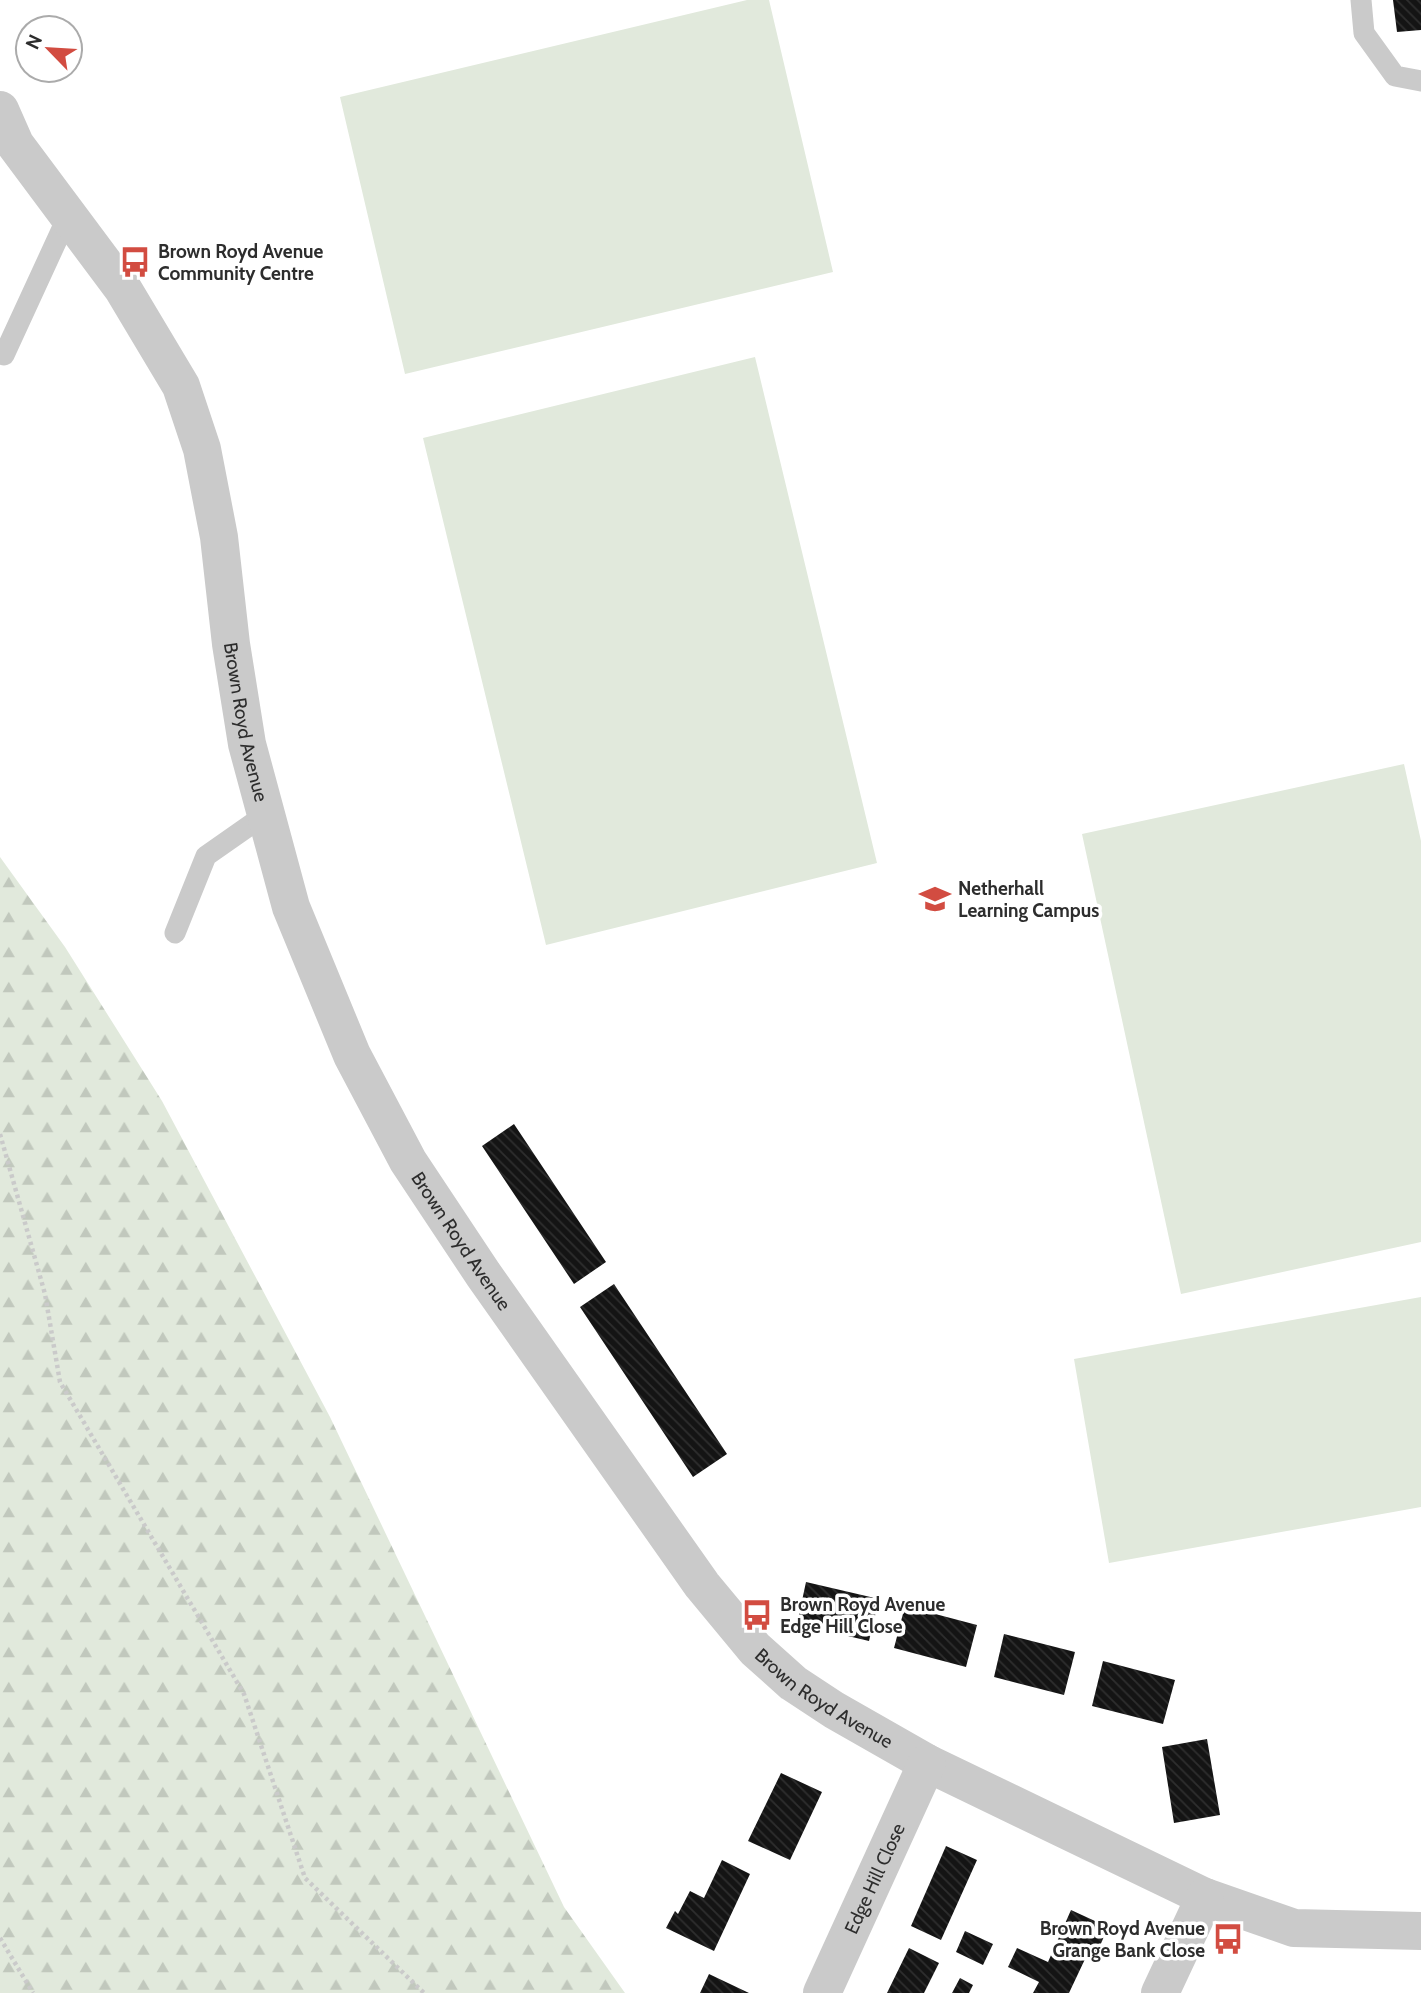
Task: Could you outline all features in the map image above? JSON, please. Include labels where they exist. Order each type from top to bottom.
[{"type":"street","name":"Brown Royd Avenue","points":[[0,110],[15,144],[123,289],[181,386],[202,449],[219,537],[231,644],[247,744],[291,907],[352,1055],[408,1161],[490,1285],[702,1585],[755,1648],[793,1683],[813,1697],[927,1763],[1205,1897],[1294,1928],[1421,1931]]},
{"type":"street","name":"Edge Hill Close","points":[[822,1993],[927,1763]]},
{"type":"street","points":[[1160,1993],[1205,1897]]},
{"type":"lane","points":[[1361,0],[1364,33],[1395,76],[1421,81]]},
{"type":"lane","points":[[4,355],[68,216]]},
{"type":"lane","points":[[175,933],[206,856],[266,814]]},
{"type":"path","points":[[0,1134],[45,1294],[60,1382],[244,1694],[305,1878],[424,1993]]},
{"type":"path","points":[[0,1937],[33,1993]]},
{"type":"green space","points":[[747,0],[769,0],[833,272],[405,374],[340,97]]},
{"type":"green space","points":[[755,357],[877,863],[546,945],[423,438]]},
{"type":"green space","points":[[1404,764],[1421,841],[1421,1242],[1181,1294],[1082,834]]},
{"type":"green space","points":[[0,857],[65,947],[162,1101],[330,1417],[564,1907],[625,1993],[0,1993]]},
{"type":"green space","points":[[1421,1297],[1421,1507],[1109,1563],[1074,1359]]},
{"type":"building","points":[[1393,0],[1421,0],[1421,30],[1397,32]]},
{"type":"building","points":[[514,1124],[606,1262],[574,1284],[482,1146]]},
{"type":"building","points":[[614,1284],[727,1454],[693,1477],[580,1307]]},
{"type":"building","points":[[806,1582],[879,1599],[869,1641],[797,1624]]},
{"type":"building","points":[[905,1606],[977,1625],[966,1667],[894,1648]]},
{"type":"building","points":[[1004,1634],[1075,1652],[1064,1695],[994,1677]]},
{"type":"building","points":[[1103,1661],[1175,1680],[1163,1724],[1092,1706]]},
{"type":"building","points":[[1207,1739],[1220,1815],[1174,1823],[1162,1747]]},
{"type":"building","points":[[781,1773],[822,1792],[790,1860],[748,1841]]},
{"type":"building","points":[[946,1846],[977,1860],[941,1940],[911,1926]]},
{"type":"building","points":[[722,1860],[750,1874],[714,1951],[666,1928],[675,1911],[678,1914],[690,1891],[704,1898]]},
{"type":"building","points":[[1071,1910],[1108,1927],[1094,1960],[1086,1957],[1069,1993],[1033,1993],[1039,1982],[1008,1967],[1017,1948],[1048,1962]]},
{"type":"building","points":[[965,1931],[993,1944],[983,1965],[956,1952]]},
{"type":"building","points":[[909,1948],[939,1963],[924,1993],[887,1993]]},
{"type":"building","points":[[709,1974],[749,1993],[700,1993]]},
{"type":"building","points":[[960,1978],[973,1985],[969,1993],[952,1993]]},
{"type":"place","name":"Brown Royd Avenue Community Centre","points":[[135,262]]},
{"type":"place","name":"Netherhall Learning Campus","points":[[935,899]]},
{"type":"place","name":"Brown Royd Avenue Edge Hill Close","points":[[757,1615]]},
{"type":"place","name":"Brown Royd Avenue Grange Bank Close","points":[[1228,1939]]}]
